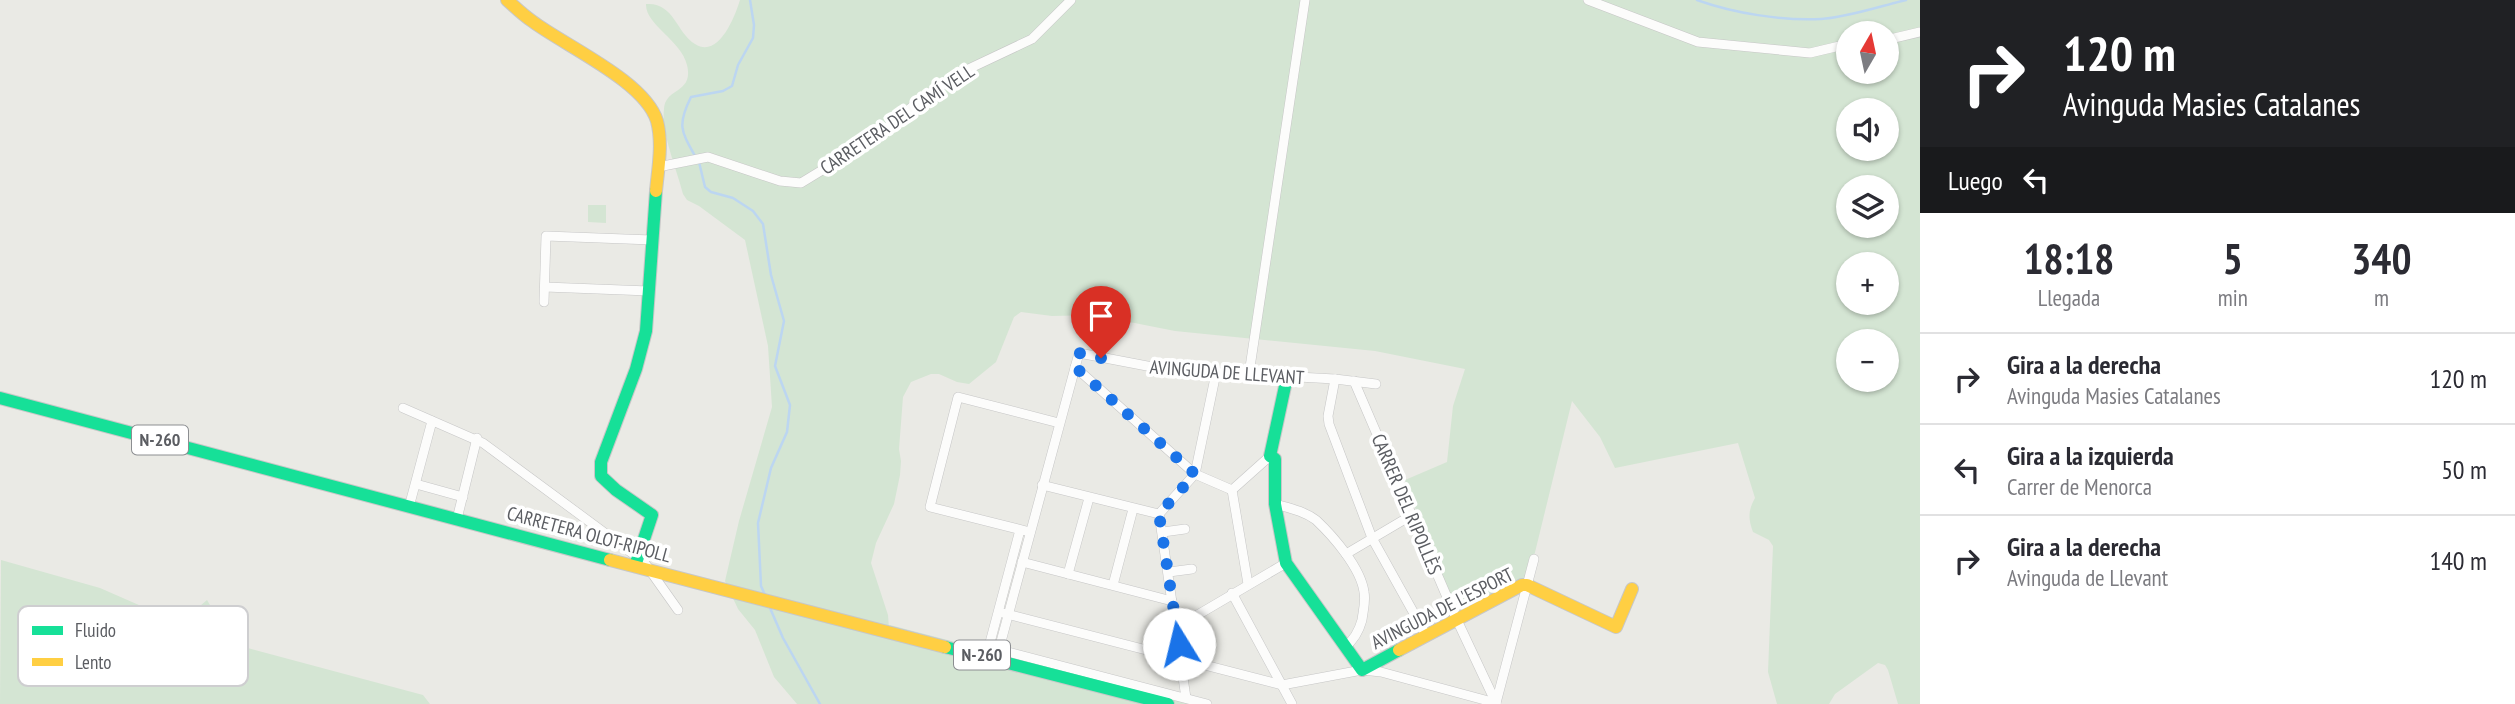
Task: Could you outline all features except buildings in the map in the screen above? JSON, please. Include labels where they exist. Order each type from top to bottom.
[{"type":"street","points":[[402,408],[477,438],[636,561],[652,515],[601,476],[601,462],[636,369],[646,331],[658,181],[659,128],[656,115],[646,99],[613,73],[531,21],[507,0]]},
{"type":"street","name":"CARRETERA DEL CAMÍ VELL","points":[[658,167],[708,157],[779,181],[801,183],[878,136],[919,100],[960,73],[1032,39],[1071,0]]},
{"type":"street","points":[[1249,374],[1306,0]]},
{"type":"street","points":[[1588,0],[1698,42],[1810,53],[1836,47]]},
{"type":"street","points":[[1899,37],[1920,32]]},
{"type":"street","points":[[544,302],[546,236],[652,240]]},
{"type":"street","points":[[545,287],[649,291]]},
{"type":"street","name":"AVINGUDA DE LLEVANT","points":[[1075,367],[1079,353],[1168,370],[1335,379],[1376,384]]},
{"type":"street","points":[[1207,704],[988,648],[1022,562],[1075,367],[1195,474],[1232,489]]},
{"type":"street","points":[[1159,514],[1195,474],[1216,373]]},
{"type":"street","points":[[1232,489],[1269,457],[1287,377]]},
{"type":"street","points":[[1335,379],[1329,424],[1372,538],[1426,635]]},
{"type":"street","name":"CARRER DEL RIPOLLÈS","points":[[1354,381],[1495,703]]},
{"type":"street","points":[[1030,532],[930,506],[958,397],[1059,423]]},
{"type":"street","name":"CARRETERA OLOT-RIPOLL","points":[[0,398],[457,519],[636,561],[650,570],[729,591],[988,648],[1168,704]]},
{"type":"street","points":[[409,506],[432,421]]},
{"type":"street","points":[[457,519],[477,438]]},
{"type":"street","points":[[1269,457],[1275,458],[1276,464],[1275,504],[1286,563],[1362,670]]},
{"type":"street","points":[[416,484],[463,497]]},
{"type":"street","points":[[1042,485],[1159,514]]},
{"type":"street","points":[[1232,489],[1248,584]]},
{"type":"street","points":[[1068,574],[1088,498]]},
{"type":"street","points":[[1275,504],[1305,513],[1316,520],[1346,554],[1359,575],[1365,593],[1360,625],[1352,641],[1345,647]]},
{"type":"street","points":[[1112,585],[1133,509]]},
{"type":"street","points":[[1159,514],[1186,698]]},
{"type":"street","points":[[1346,554],[1412,515]]},
{"type":"street","points":[[1163,532],[1185,529]]},
{"type":"street","points":[[999,649],[1020,530]]},
{"type":"street","points":[[1004,613],[1282,685],[1362,670],[1381,672],[1495,703],[1534,559]]},
{"type":"street","points":[[1022,562],[1172,601]]},
{"type":"street","points":[[1177,627],[1286,563]]},
{"type":"street","points":[[1169,572],[1192,569]]},
{"type":"street","points":[[650,570],[678,610]]},
{"type":"street","name":"AVINGUDA DE L'ESPORT","points":[[1362,670],[1522,585],[1616,627],[1632,589]]},
{"type":"street","points":[[1232,593],[1292,704]]},
{"type":"green space","points":[[740,0],[1920,0],[1920,704],[1898,704],[1888,670],[1885,665],[1878,663],[1835,694],[1829,704],[1777,704],[1768,672],[1773,546],[1769,540],[1753,532],[1750,515],[1755,498],[1738,443],[1615,468],[1600,437],[1572,401],[1527,585],[1453,612],[1405,480],[1447,462],[1453,406],[1465,369],[1375,351],[1175,331],[1094,315],[1052,316],[1021,312],[1014,317],[996,362],[969,384],[931,374],[911,382],[903,397],[900,475],[894,504],[876,543],[871,563],[888,615],[889,628],[890,625],[1195,704],[797,704],[774,677],[755,630],[738,609],[725,581],[739,521],[772,407],[768,346],[745,240],[687,200],[683,194],[667,140],[664,109],[669,97],[686,81],[687,65],[678,48],[651,19],[646,4],[663,8],[689,39],[704,47],[718,41],[730,25]]},
{"type":"green space","points":[[588,205],[606,205],[606,223],[588,222]]},
{"type":"green space","points":[[1,560],[100,588],[141,606],[18,606],[18,686],[248,686],[248,648],[423,695],[430,704],[0,704]]},
{"type":"green space","points":[[207,600],[211,606],[200,606]]},
{"type":"waterway","points":[[695,156],[682,128],[684,115],[691,97],[723,91],[732,86],[738,65],[753,38],[750,0]]},
{"type":"waterway","points":[[1697,0],[1726,9],[1790,19],[1841,16],[1906,0]]},
{"type":"waterway","points":[[699,162],[705,187],[711,192],[733,198],[753,211],[763,224],[771,275],[784,321],[775,366],[790,405],[787,432],[771,468],[758,523],[761,586],[765,595]]},
{"type":"waterway","points":[[770,608],[783,638],[820,704]]},
{"type":"traffic: fast","points":[[635,566],[652,515],[601,476],[601,462],[636,369],[646,331],[656,191]]},
{"type":"traffic: fast","points":[[1287,377],[1270,456],[1275,459],[1275,504],[1286,563],[1362,670],[1399,650]]},
{"type":"traffic: fast","points":[[0,398],[610,560]]},
{"type":"traffic: fast","points":[[945,647],[1168,704]]},
{"type":"traffic: slow","points":[[507,0],[546,31],[621,78],[650,106],[657,121],[660,139],[656,191]]},
{"type":"traffic: slow","points":[[610,560],[945,647]]},
{"type":"traffic: slow","points":[[1399,650],[1522,585],[1616,627],[1632,589]]},
{"type":"route","points":[[1101,358],[1079,353],[1075,367],[1195,474],[1159,514],[1179,644]]}]
